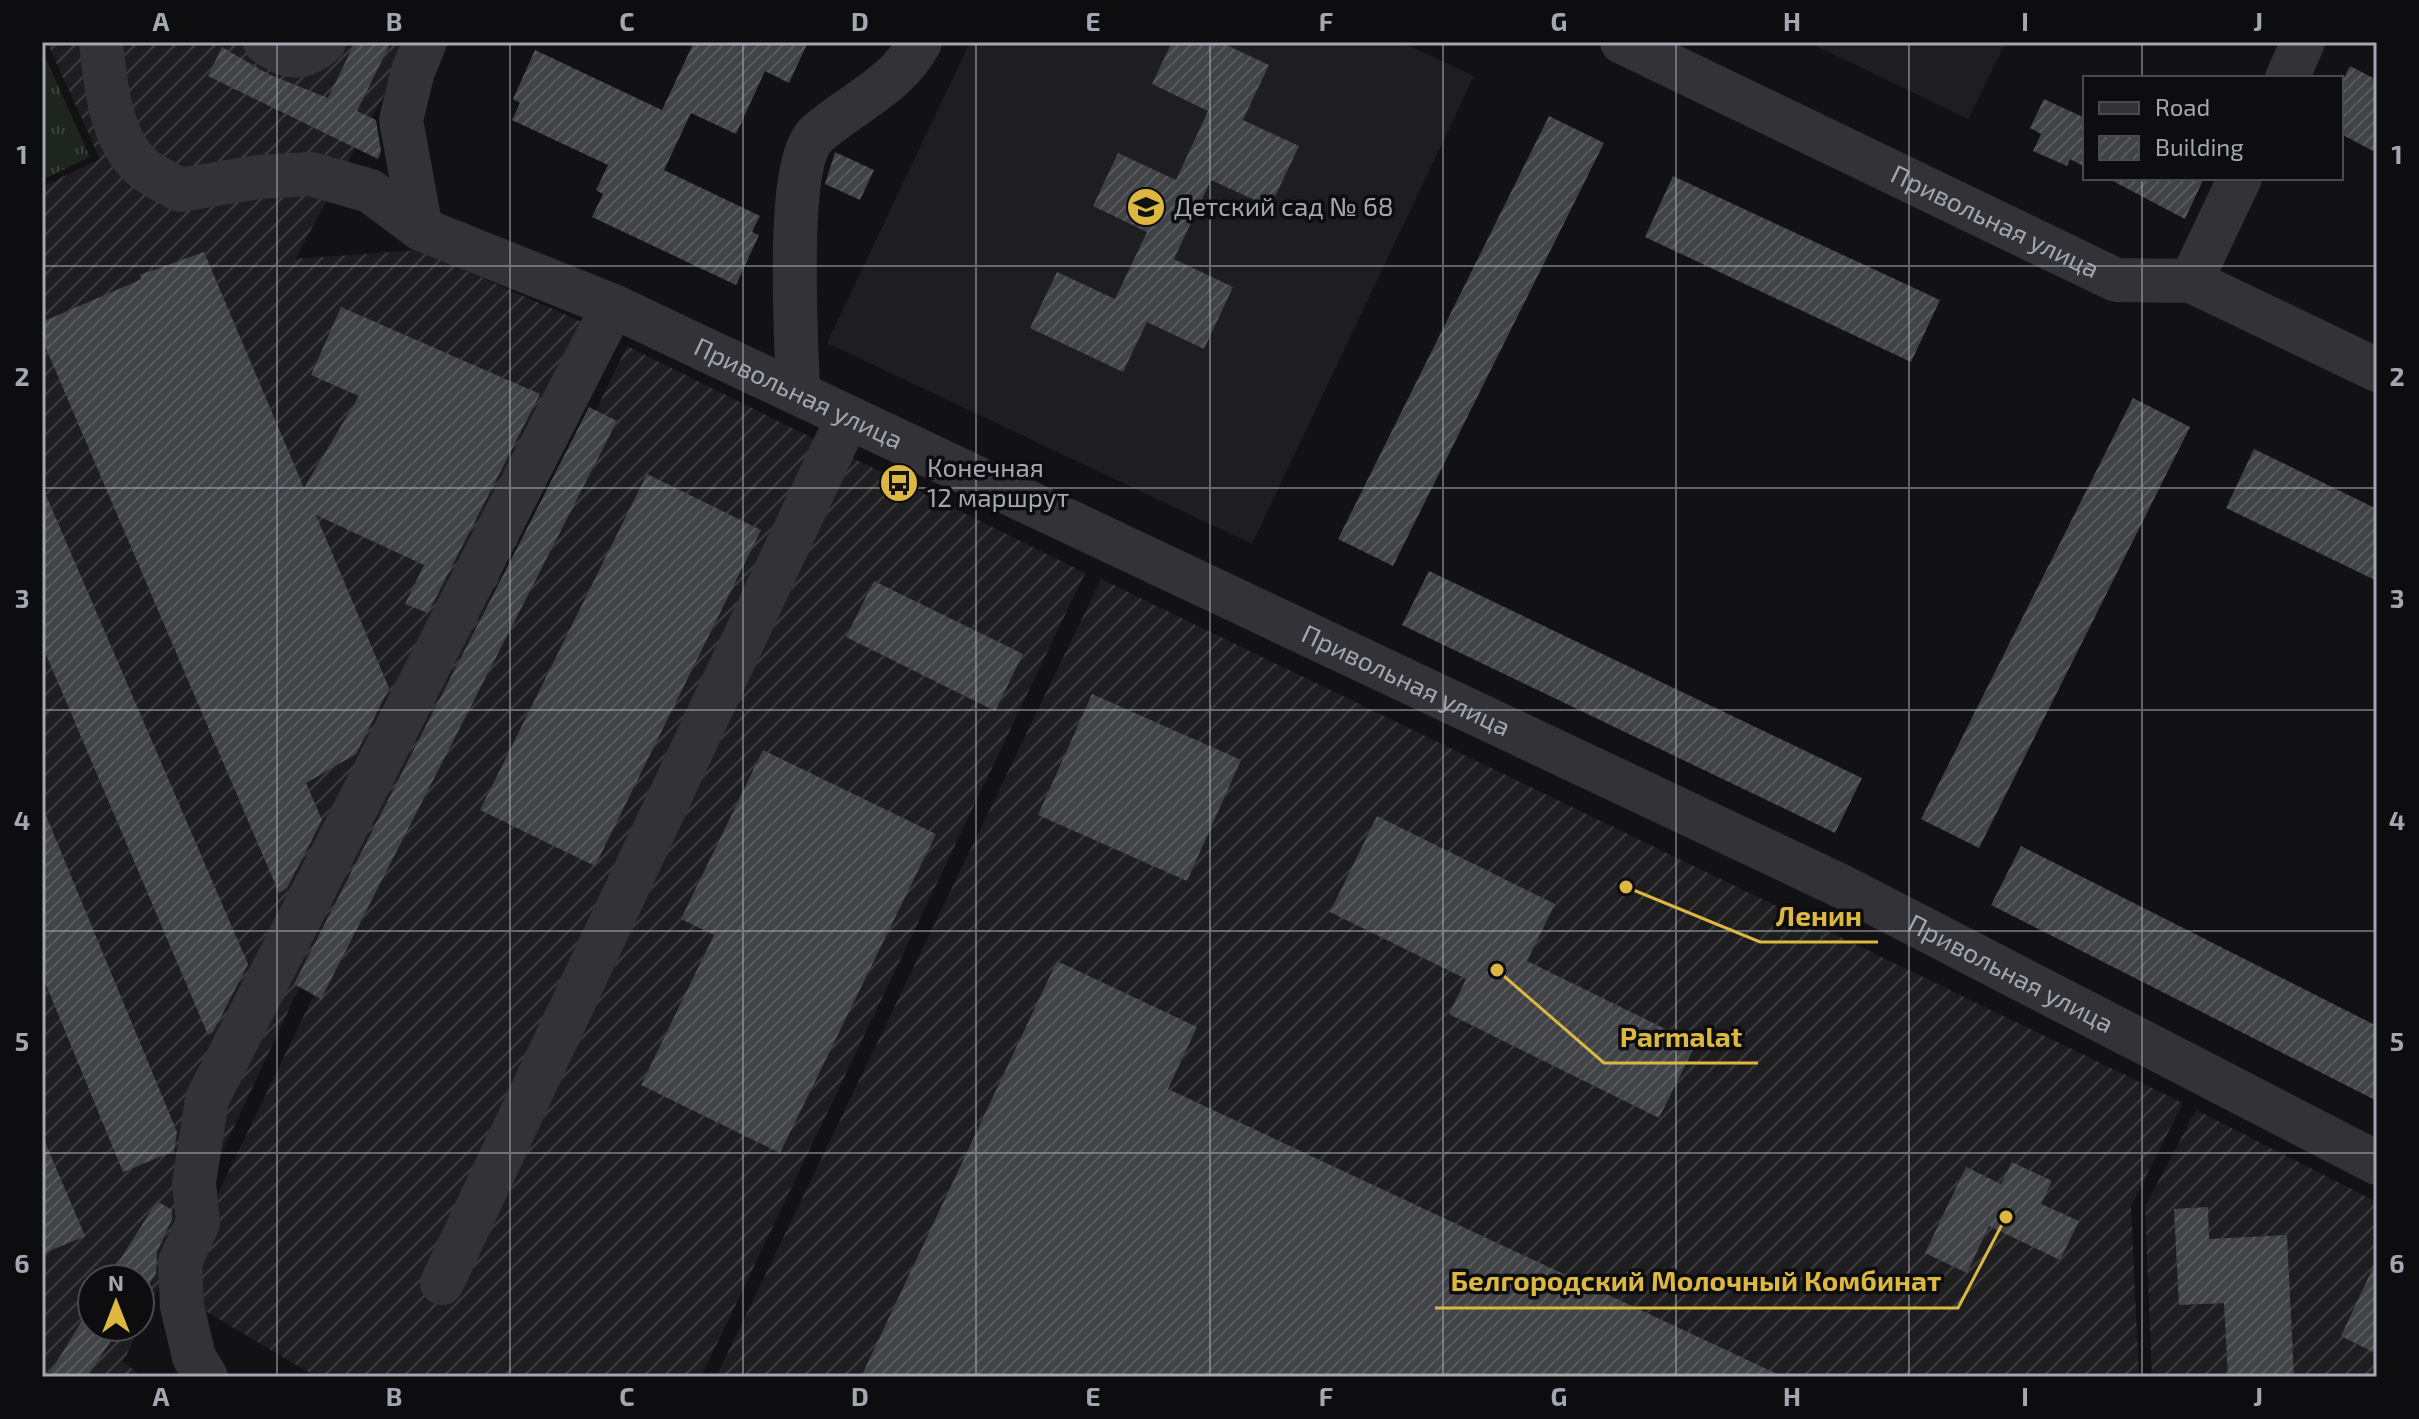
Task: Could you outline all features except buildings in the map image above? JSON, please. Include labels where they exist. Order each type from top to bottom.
[{"type":"street","name":"Привольная улица","points":[[101,42],[105,81],[120,132],[141,166],[180,190],[258,177],[311,174],[370,191],[421,229],[613,306],[1843,887],[2377,1163]]},
{"type":"street","points":[[265,42],[282,55],[309,54],[324,42]]},
{"type":"street","points":[[421,229],[401,120],[413,71],[425,42]]},
{"type":"street","points":[[798,393],[796,208],[800,167],[814,136],[909,64],[920,42]]},
{"type":"street","name":"Привольная улица","points":[[1622,42],[2116,280],[2191,281],[2377,370]]},
{"type":"street","points":[[2288,76],[2303,42]]},
{"type":"street","points":[[2191,281],[2239,180]]},
{"type":"street","points":[[206,1377],[194,1357],[182,1306],[180,1262],[198,1223],[194,1183],[207,1099],[613,306]]},
{"type":"street","points":[[442,1283],[848,417]]},
{"type":"shaded area","points":[[47,42],[413,42],[295,259],[419,250],[618,338],[308,969],[156,1293],[156,1263],[76,1263],[76,1343],[132,1343],[123,1362],[144,1377],[42,1377],[42,187],[100,159]]},
{"type":"shaded area","points":[[970,42],[1401,42],[1474,76],[1252,544],[827,343]]},
{"type":"shaded area","points":[[1808,42],[2006,42],[1968,119]]},
{"type":"shaded area","points":[[627,346],[1085,573],[701,1377],[317,1377],[171,1291]]},
{"type":"shaded area","points":[[1101,579],[2183,1103],[2131,1206],[2139,1377],[716,1377]]},
{"type":"shaded area","points":[[2196,1110],[2377,1202],[2377,1377],[2152,1377],[2145,1207]]},
{"type":"green space","points":[[42,50],[90,157],[42,180]]},
{"type":"place","name":"Детский сад № 68","points":[[1146,207]]},
{"type":"place","name":"Конечная 12 маршрут","points":[[899,483]]},
{"type":"place","name":"Ленин","points":[[1626,887]]},
{"type":"place","name":"Parmalat","points":[[1497,970]]},
{"type":"place","name":"Белгородский Молочный Комбинат","points":[[2006,1217]]}]
